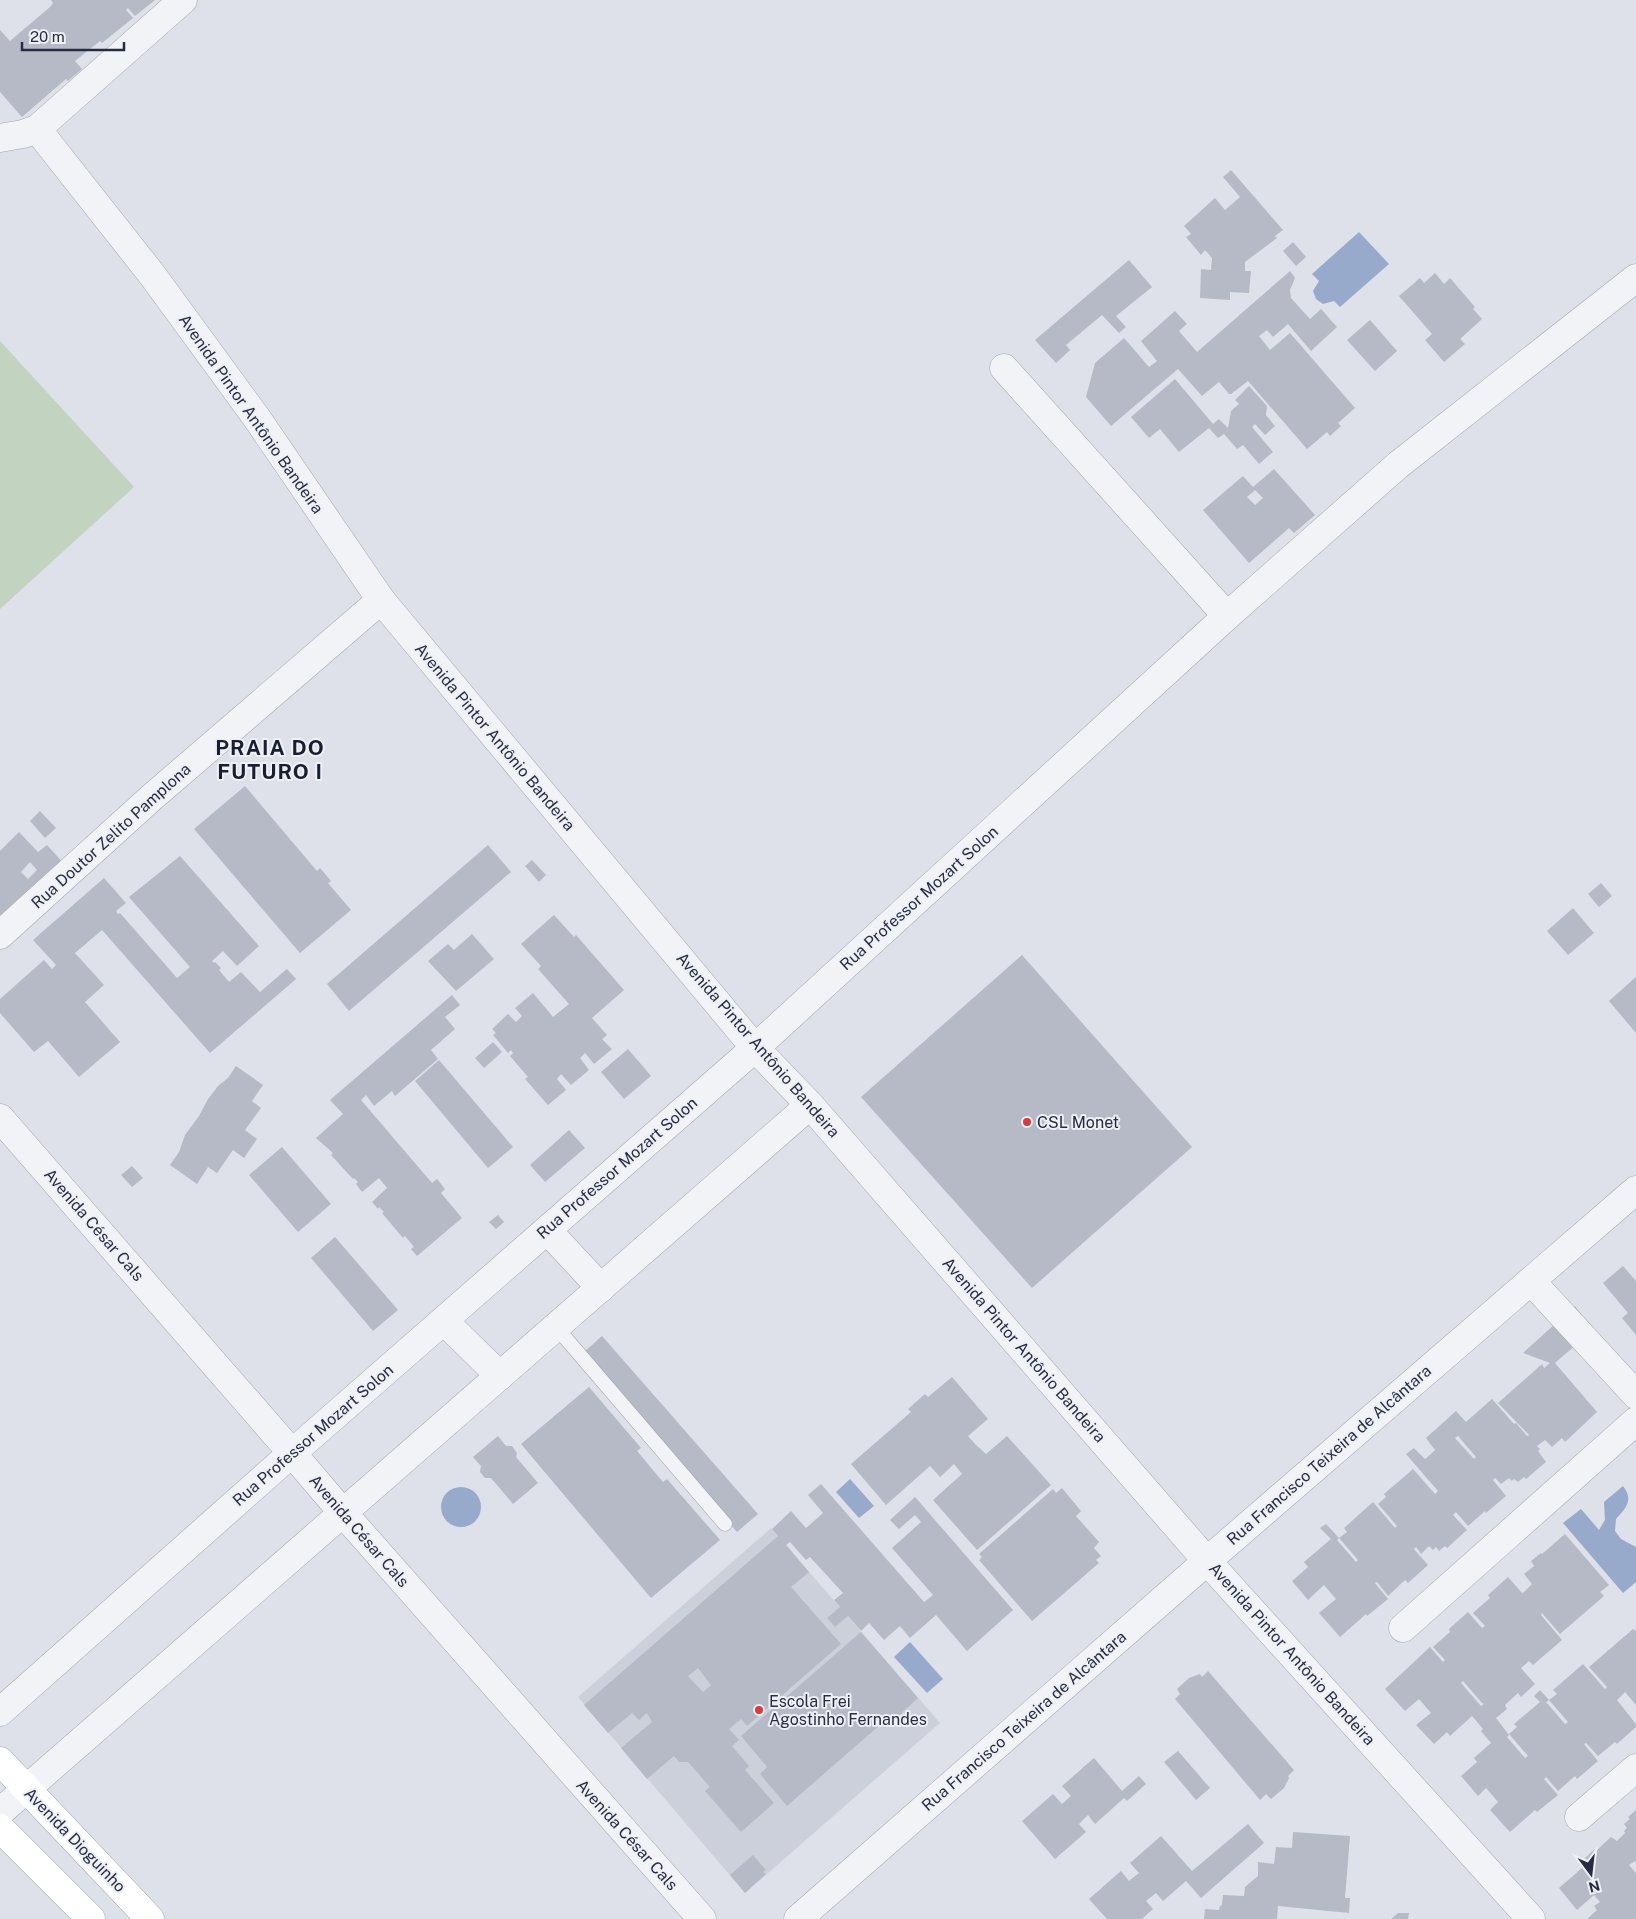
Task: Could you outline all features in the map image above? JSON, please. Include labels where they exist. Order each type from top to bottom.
[{"type":"main road","name":"Avenida Dioguinho","points":[[0,1761],[150,1919]]},
{"type":"main road","points":[[0,1828],[91,1919]]},
{"type":"street","points":[[0,138],[23,134],[37,129],[183,0]]},
{"type":"street","name":"Avenida Pintor Antônio Bandeira","points":[[37,129],[165,292],[256,418],[381,600],[755,1048],[810,1105],[1207,1561],[1531,1919]]},
{"type":"street","name":"Rua Professor Mozart Solon","points":[[0,1712],[292,1452],[755,1048],[1227,616],[1398,465],[1636,278]]},
{"type":"street","points":[[1004,368],[1227,616]]},
{"type":"street","name":"Rua Doutor Zelito Pamplona","points":[[0,935],[151,798],[381,600]]},
{"type":"street","points":[[0,1812],[810,1105]]},
{"type":"street","name":"Avenida César Cals","points":[[0,1118],[292,1452],[342,1514],[702,1919]]},
{"type":"street","name":"Rua Francisco Teixeira de Alcântara","points":[[798,1919],[1207,1561],[1636,1190]]},
{"type":"street","points":[[547,1230],[601,1288]]},
{"type":"street","points":[[1531,1280],[1636,1395]]},
{"type":"street","points":[[444,1321],[500,1376]]},
{"type":"street","points":[[1403,1628],[1636,1421]]},
{"type":"street","points":[[1579,1817],[1636,1768]]},
{"type":"lane","points":[[556,1327],[725,1524]]},
{"type":"shaded area","name":"Escola Frei Agostinho Fernandes","points":[[771,1528],[940,1723],[745,1893],[578,1697]]},
{"type":"green space","points":[[0,341],[134,487],[0,609]]},
{"type":"water","points":[[1359,232],[1389,264],[1340,307],[1334,301],[1323,304],[1316,299],[1313,291],[1319,281],[1312,274]]},
{"type":"water","points":[[850,1479],[874,1506],[859,1518],[836,1492]]},
{"type":"water","points":[[1623,1486],[1628,1500],[1626,1507],[1616,1519],[1615,1531],[1621,1539],[1636,1547],[1636,1582],[1623,1593],[1563,1523],[1581,1509],[1599,1530],[1605,1520],[1604,1502]]},
{"type":"water","points":[[465,1487],[472,1490],[478,1496],[481,1507],[480,1515],[472,1524],[465,1527],[457,1527],[450,1524],[442,1515],[441,1503],[444,1496],[453,1488]]},
{"type":"water","points":[[910,1642],[943,1679],[927,1693],[894,1657]]},
{"type":"building","points":[[51,0],[155,0],[135,16],[128,8],[126,10],[133,18],[102,43],[100,41],[75,61],[82,69],[68,81],[66,79],[22,117],[0,92],[0,30],[10,41],[50,7],[53,3]]},
{"type":"building","points":[[1231,170],[1283,230],[1275,236],[1277,238],[1245,262],[1245,271],[1251,271],[1249,293],[1230,292],[1230,300],[1200,298],[1201,269],[1211,270],[1212,258],[1205,250],[1201,255],[1186,237],[1191,234],[1184,226],[1215,198],[1225,210],[1240,197],[1223,177]]},
{"type":"building","points":[[1293,242],[1306,257],[1296,266],[1283,251]]},
{"type":"building","points":[[1129,260],[1152,287],[1116,316],[1126,327],[1119,333],[1102,315],[1066,345],[1070,350],[1056,363],[1035,340]]},
{"type":"building","points":[[1290,271],[1295,278],[1290,290],[1291,298],[1310,319],[1321,309],[1337,327],[1311,351],[1288,324],[1273,337],[1267,330],[1259,336],[1270,350],[1290,333],[1355,408],[1338,423],[1341,426],[1330,436],[1327,432],[1307,449],[1248,381],[1231,394],[1219,382],[1202,396],[1178,369],[1111,426],[1086,397],[1095,363],[1124,338],[1149,367],[1157,361],[1141,341],[1175,311],[1187,324],[1179,331],[1197,352]]},
{"type":"building","points":[[1435,273],[1444,284],[1450,278],[1475,307],[1473,309],[1482,319],[1460,339],[1465,344],[1444,362],[1425,340],[1432,334],[1399,296],[1420,278],[1424,283]]},
{"type":"building","points":[[1370,320],[1397,351],[1375,371],[1347,340]]},
{"type":"building","points":[[1175,379],[1213,424],[1219,419],[1228,428],[1231,411],[1239,404],[1235,400],[1249,386],[1267,406],[1266,415],[1275,426],[1265,435],[1255,424],[1252,427],[1273,452],[1259,464],[1243,445],[1237,449],[1224,434],[1218,438],[1209,428],[1179,452],[1160,429],[1149,438],[1131,417]]},
{"type":"building","points":[[1274,469],[1315,515],[1294,533],[1289,528],[1249,563],[1203,510],[1243,476],[1253,487]],"holes":[[[1255,490],[1263,498],[1255,505],[1247,497]]]},
{"type":"building","points":[[245,786],[317,871],[320,868],[331,881],[328,883],[351,910],[300,953],[194,829]]},
{"type":"building","points":[[40,811],[56,828],[45,838],[30,821]]},
{"type":"building","points":[[19,832],[38,852],[47,845],[66,866],[0,927],[0,851]],"holes":[[[30,862],[37,870],[28,879],[21,872]]]},
{"type":"building","points":[[488,845],[511,872],[349,1011],[327,984]]},
{"type":"building","points":[[180,856],[259,946],[237,966],[223,951],[212,961],[221,968],[219,970],[229,982],[241,972],[260,992],[287,969],[296,979],[210,1053],[102,930],[75,953],[104,985],[85,1002],[120,1042],[79,1077],[48,1041],[34,1052],[0,1013],[0,999],[44,960],[52,969],[56,965],[33,940],[104,878],[126,903],[116,911],[118,914],[120,913],[177,978],[190,967],[129,897]]},
{"type":"building","points":[[532,860],[546,875],[539,882],[525,866]]},
{"type":"building","points":[[1601,883],[1612,896],[1599,907],[1588,894]]},
{"type":"building","points":[[1573,908],[1594,933],[1568,955],[1547,931]]},
{"type":"building","points":[[554,915],[574,937],[576,935],[624,990],[592,1018],[607,1035],[602,1039],[612,1049],[594,1064],[585,1053],[580,1058],[589,1070],[571,1085],[561,1074],[557,1079],[566,1090],[548,1105],[525,1079],[528,1077],[510,1056],[513,1053],[511,1050],[508,1053],[493,1035],[496,1033],[492,1029],[508,1014],[516,1022],[522,1016],[515,1008],[533,993],[553,1017],[569,1004],[538,969],[541,966],[521,944]]},
{"type":"building","points":[[472,934],[494,959],[456,991],[428,961],[448,944],[454,950]]},
{"type":"building","name":"CSL Monet","points":[[1022,955],[1192,1147],[1032,1288],[861,1097]]},
{"type":"building","points":[[1636,977],[1636,1033],[1609,1001]]},
{"type":"building","points":[[452,995],[460,1005],[445,1017],[455,1029],[431,1050],[438,1059],[395,1096],[392,1091],[374,1106],[366,1095],[361,1100],[432,1183],[437,1179],[445,1189],[441,1193],[462,1218],[417,1256],[411,1249],[414,1247],[405,1236],[403,1238],[382,1213],[384,1212],[379,1207],[378,1209],[372,1202],[387,1188],[379,1178],[362,1192],[356,1184],[358,1182],[331,1155],[333,1153],[316,1138],[343,1114],[330,1100]]},
{"type":"building","points":[[493,1042],[502,1052],[484,1068],[475,1058]]},
{"type":"building","points":[[628,1049],[651,1076],[624,1099],[601,1072]]},
{"type":"building","points":[[439,1060],[513,1147],[488,1168],[415,1081]]},
{"type":"building","points":[[236,1066],[263,1085],[252,1101],[261,1108],[245,1130],[257,1139],[244,1158],[233,1150],[217,1173],[208,1167],[197,1184],[170,1165],[179,1152],[185,1135],[199,1116],[208,1099],[218,1086],[228,1078]]},
{"type":"building","points":[[569,1130],[585,1148],[545,1182],[530,1165]]},
{"type":"building","points":[[282,1147],[331,1204],[298,1232],[249,1175]]},
{"type":"building","points":[[132,1166],[143,1178],[132,1187],[121,1175]]},
{"type":"building","points":[[498,1215],[504,1222],[496,1229],[489,1222]]},
{"type":"building","points":[[335,1237],[398,1310],[373,1331],[311,1258]]},
{"type":"building","points":[[1623,1266],[1636,1281],[1636,1335],[1622,1318],[1628,1313],[1603,1283]]},
{"type":"building","points":[[1575,1306],[1585,1320],[1584,1338],[1555,1363],[1597,1412],[1565,1442],[1562,1438],[1552,1447],[1545,1440],[1537,1446],[1540,1449],[1538,1451],[1546,1462],[1526,1479],[1524,1477],[1518,1482],[1514,1479],[1512,1481],[1509,1478],[1501,1484],[1495,1478],[1493,1480],[1506,1496],[1468,1526],[1456,1512],[1453,1515],[1467,1530],[1447,1548],[1445,1546],[1439,1551],[1436,1547],[1433,1550],[1429,1546],[1421,1554],[1416,1547],[1414,1549],[1428,1565],[1408,1583],[1405,1580],[1388,1596],[1377,1582],[1375,1583],[1388,1599],[1367,1616],[1366,1614],[1340,1637],[1319,1613],[1336,1599],[1324,1585],[1308,1600],[1292,1581],[1308,1567],[1304,1562],[1331,1539],[1320,1528],[1326,1524],[1339,1538],[1347,1532],[1344,1528],[1373,1502],[1395,1528],[1397,1526],[1378,1504],[1386,1497],[1384,1494],[1413,1469],[1435,1494],[1438,1491],[1406,1454],[1414,1448],[1425,1459],[1431,1454],[1435,1450],[1426,1438],[1456,1411],[1466,1422],[1492,1399],[1514,1424],[1516,1423],[1527,1436],[1529,1435],[1498,1403],[1542,1364],[1544,1368],[1550,1363],[1523,1353]],"holes":[[[1458,1436],[1476,1457],[1474,1459],[1455,1438]],[[1339,1538],[1358,1560],[1356,1562],[1337,1540]]]},
{"type":"building","points":[[602,1336],[758,1514],[737,1532],[582,1354]]},
{"type":"building","points":[[952,1377],[988,1419],[968,1436],[976,1445],[986,1454],[1007,1436],[1051,1485],[977,1550],[933,1500],[962,1474],[954,1464],[940,1477],[930,1466],[886,1505],[851,1464],[911,1412],[908,1409],[925,1394],[928,1397]]},
{"type":"building","points":[[589,1387],[641,1448],[637,1451],[663,1482],[667,1479],[720,1540],[651,1598],[521,1444]]},
{"type":"building","points":[[498,1436],[506,1446],[512,1446],[517,1453],[516,1457],[538,1483],[513,1504],[491,1478],[485,1478],[480,1472],[481,1466],[473,1457]]},
{"type":"building","points":[[821,1484],[924,1602],[933,1595],[892,1548],[921,1522],[915,1515],[899,1529],[890,1520],[915,1497],[1013,1610],[967,1651],[936,1615],[910,1638],[900,1626],[884,1640],[869,1623],[861,1631],[848,1616],[835,1627],[827,1618],[840,1607],[834,1600],[843,1593],[810,1557],[806,1560],[790,1542],[786,1545],[809,1572],[791,1587],[841,1644],[747,1726],[741,1719],[729,1729],[739,1740],[732,1746],[749,1766],[745,1770],[774,1803],[741,1832],[705,1791],[710,1787],[688,1762],[679,1762],[674,1756],[647,1779],[621,1748],[652,1722],[647,1713],[639,1720],[632,1713],[608,1733],[584,1705],[778,1536],[772,1529],[791,1511],[806,1528],[823,1513],[808,1495]],"holes":[[[698,1668],[711,1685],[703,1692],[688,1676]]]},
{"type":"building","points":[[1062,1488],[1081,1511],[1076,1516],[1099,1542],[1094,1548],[1101,1556],[1096,1560],[1099,1563],[1032,1621],[979,1560],[982,1557],[979,1554],[1053,1489],[1056,1493]]},
{"type":"building","points":[[1565,1534],[1609,1585],[1600,1592],[1604,1596],[1560,1634],[1542,1613],[1541,1615],[1562,1640],[1533,1665],[1529,1661],[1521,1668],[1535,1684],[1521,1697],[1518,1693],[1505,1705],[1507,1709],[1496,1718],[1509,1735],[1507,1737],[1525,1758],[1528,1756],[1509,1734],[1517,1727],[1514,1724],[1540,1702],[1534,1696],[1540,1690],[1549,1700],[1557,1694],[1553,1690],[1583,1664],[1605,1689],[1607,1687],[1589,1667],[1633,1629],[1636,1631],[1636,1705],[1625,1692],[1617,1700],[1636,1724],[1636,1727],[1617,1744],[1615,1742],[1598,1756],[1586,1743],[1584,1744],[1598,1761],[1577,1779],[1575,1776],[1558,1791],[1546,1777],[1544,1779],[1558,1795],[1537,1812],[1535,1810],[1510,1832],[1490,1810],[1498,1802],[1486,1788],[1478,1796],[1461,1776],[1477,1762],[1474,1758],[1491,1743],[1481,1731],[1483,1729],[1472,1716],[1450,1736],[1447,1732],[1434,1744],[1416,1725],[1431,1713],[1419,1699],[1405,1711],[1385,1689],[1430,1647],[1443,1662],[1445,1660],[1433,1647],[1468,1612],[1482,1628],[1485,1626],[1473,1613],[1490,1598],[1488,1595],[1508,1577],[1522,1593],[1524,1592],[1532,1584],[1524,1574],[1534,1566],[1531,1561]],"holes":[[[1463,1681],[1482,1703],[1484,1704],[1481,1706],[1461,1683]],[[1549,1700],[1568,1722],[1565,1724],[1546,1702]]]},
{"type":"building","points":[[861,1632],[918,1698],[885,1728],[881,1724],[787,1806],[760,1774],[767,1767],[741,1736]]},
{"type":"building","points":[[1208,1671],[1294,1770],[1288,1776],[1289,1778],[1284,1788],[1271,1799],[1266,1794],[1260,1800],[1175,1699],[1180,1694],[1177,1689],[1189,1678],[1200,1674],[1202,1677]]},
{"type":"building","points":[[1178,1751],[1210,1788],[1196,1800],[1164,1762]]},
{"type":"building","points":[[1094,1758],[1122,1791],[1139,1776],[1146,1784],[1127,1801],[1124,1798],[1095,1824],[1088,1815],[1079,1824],[1086,1832],[1055,1859],[1022,1821],[1053,1794],[1062,1804],[1071,1796],[1062,1786]]},
{"type":"building","points":[[1636,1810],[1636,1863],[1635,1861],[1629,1865],[1636,1873],[1636,1919],[1587,1919],[1597,1910],[1594,1906],[1600,1902],[1594,1895],[1577,1910],[1559,1888],[1589,1862],[1585,1858],[1595,1849],[1597,1850],[1611,1837],[1617,1841],[1625,1833],[1624,1831],[1627,1828],[1624,1824],[1630,1819],[1628,1817]]},
{"type":"building","points":[[1248,1824],[1264,1843],[1201,1898],[1186,1881],[1163,1901],[1156,1893],[1146,1901],[1153,1909],[1142,1919],[1107,1919],[1089,1899],[1121,1871],[1129,1881],[1139,1873],[1130,1863],[1161,1836],[1192,1871]]},
{"type":"building","points":[[1293,1832],[1350,1836],[1345,1898],[1350,1898],[1349,1913],[1278,1906],[1277,1919],[1204,1919],[1205,1909],[1219,1910],[1222,1905],[1223,1895],[1244,1896],[1245,1887],[1258,1876],[1258,1862],[1274,1864],[1276,1847],[1292,1848]]},
{"type":"building","points":[[753,1855],[766,1870],[763,1872],[766,1874],[745,1893],[730,1875]]},
{"type":"building","points":[[1398,1913],[1409,1913],[1408,1919],[1391,1919]]},
{"type":"place","name":"CSL Monet","points":[[1027,1122]]},
{"type":"place","name":"Escola Frei Agostinho Fernandes","points":[[759,1710]]},
{"type":"district","name":"PRAIA DO FUTURO I","points":[[270,759]]}]
